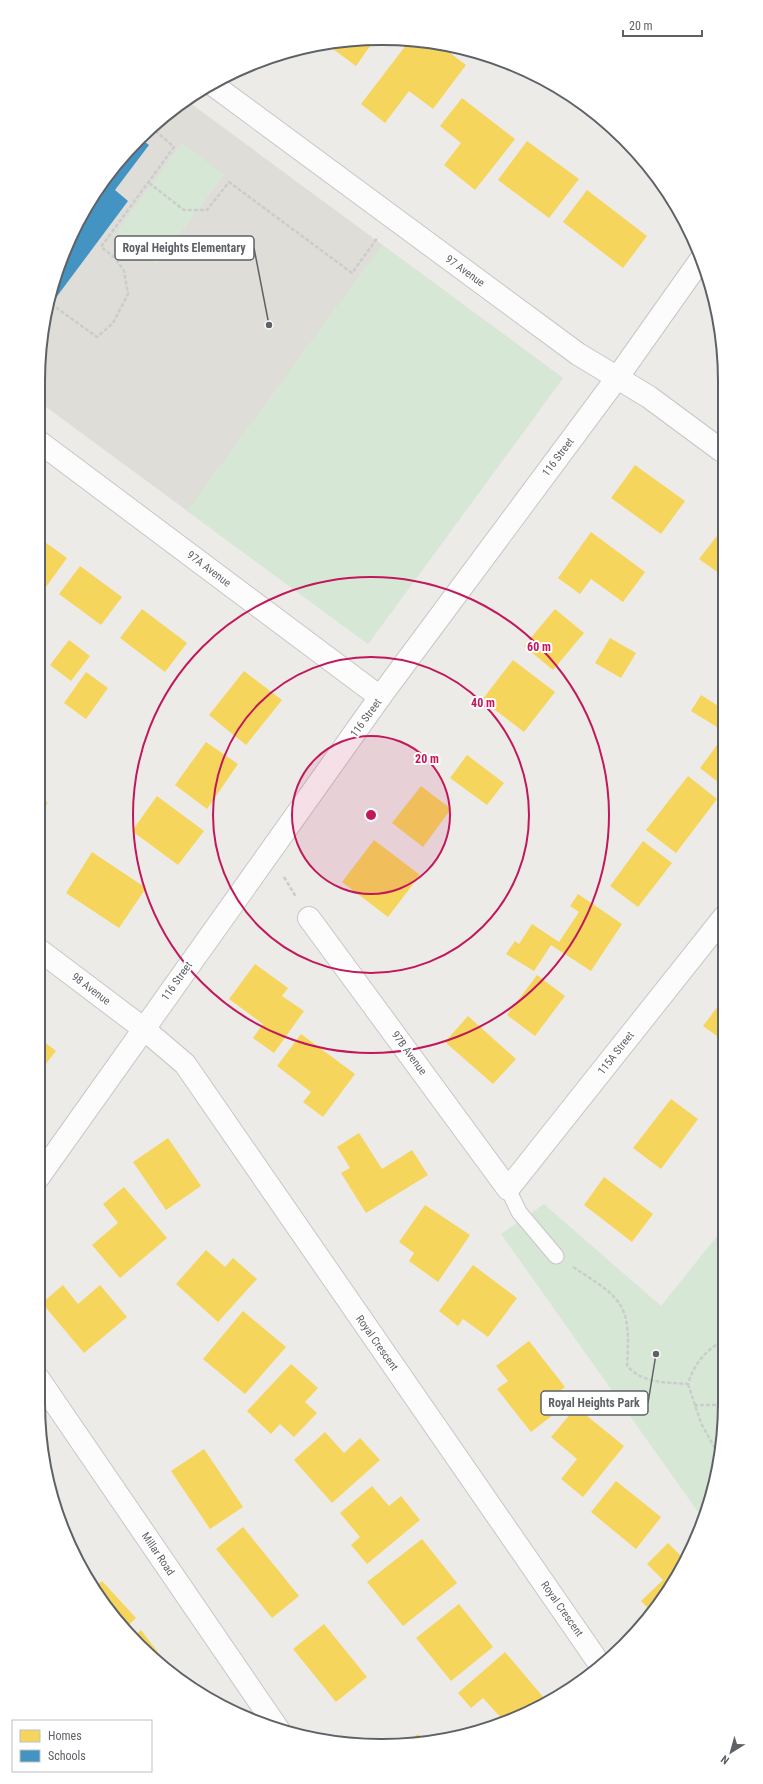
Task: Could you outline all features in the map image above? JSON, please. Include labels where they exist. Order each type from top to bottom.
[{"type":"street","name":"97 Avenue","points":[[217,88],[578,354],[649,397],[718,448]]},
{"type":"street","name":"116 Street","points":[[45,1168],[380,697],[618,378],[697,265]]},
{"type":"street","name":"97A Avenue","points":[[45,446],[380,697]]},
{"type":"street","name":"97B Avenue","points":[[309,918],[508,1189]]},
{"type":"street","name":"115A Street","points":[[508,1189],[718,925]]},
{"type":"street","name":"98 Avenue","points":[[45,954],[144,1029]]},
{"type":"street","name":"Royal Crescent","points":[[144,1029],[185,1064],[597,1660]]},
{"type":"street","name":"Millar Road","points":[[45,1388],[272,1721]]},
{"type":"lane","points":[[508,1189],[520,1212],[556,1256]]},
{"type":"path","points":[[53,306],[96,337],[113,323],[128,294],[124,271],[115,258],[102,247],[174,147],[157,132]]},
{"type":"path","points":[[148,183],[184,210],[207,210],[229,182],[352,273],[379,236]]},
{"type":"path","points":[[556,1256],[616,1297],[624,1311],[628,1324],[629,1339],[627,1366],[635,1375],[646,1380],[688,1384]]},
{"type":"path","points":[[715,1448],[701,1423],[688,1384],[692,1371],[702,1357],[713,1345],[718,1343]]},
{"type":"path","points":[[694,1404],[718,1405]]},
{"type":"shaded area","points":[[192,104],[563,378],[368,644],[45,406],[46,359],[51,316],[63,273],[80,233],[90,213],[102,195],[129,160],[160,129]]},
{"type":"green space","points":[[182,143],[224,175],[157,264],[116,233]]},
{"type":"green space","points":[[382,245],[563,378],[368,644],[187,511]]},
{"type":"green space","points":[[544,1204],[661,1306],[718,1235],[717,1425],[712,1468],[707,1490],[699,1513],[501,1234]]},
{"type":"building: Homes","points":[[370,46],[356,66],[332,49]]},
{"type":"building: Homes","points":[[405,46],[447,51],[466,65],[433,109],[409,91],[385,123],[361,104]]},
{"type":"building: Homes","points":[[462,98],[515,139],[475,190],[444,165],[461,143],[440,126]]},
{"type":"building: Homes","points":[[527,141],[579,179],[549,218],[498,180]]},
{"type":"building: Homes","points":[[587,190],[647,236],[623,268],[563,222]]},
{"type":"building: Homes","points":[[635,465],[685,501],[661,534],[611,498]]},
{"type":"building: Homes","points":[[591,532],[645,572],[623,602],[591,579],[580,594],[558,578]]},
{"type":"building: Homes","points":[[718,534],[718,572],[699,559]]},
{"type":"building: Homes","points":[[45,542],[67,558],[45,588]]},
{"type":"building: Homes","points":[[80,566],[122,597],[101,625],[59,594]]},
{"type":"building: Homes","points":[[142,609],[187,643],[165,672],[120,638]]},
{"type":"building: Homes","points":[[555,609],[584,633],[553,670],[524,646]]},
{"type":"building: Homes","points":[[610,638],[636,653],[621,678],[595,663]]},
{"type":"building: Homes","points":[[69,640],[90,656],[71,681],[50,665]]},
{"type":"building: Homes","points":[[513,660],[555,692],[524,732],[482,700]]},
{"type":"building: Homes","points":[[244,671],[282,700],[246,745],[209,715]]},
{"type":"building: Homes","points":[[86,672],[108,688],[86,719],[64,703]]},
{"type":"building: Homes","points":[[701,695],[718,706],[718,725],[717,727],[691,711]]},
{"type":"building: Homes","points":[[206,742],[238,764],[207,809],[175,785]]},
{"type":"building: Homes","points":[[718,744],[718,782],[700,768]]},
{"type":"building: Homes","points":[[467,755],[504,783],[487,805],[450,778]]},
{"type":"building: Homes","points":[[688,776],[717,799],[676,853],[646,830]]},
{"type":"building: Homes","points":[[421,786],[451,809],[423,847],[392,823]]},
{"type":"building: Homes","points":[[157,796],[204,831],[178,865],[132,831]]},
{"type":"building: Homes","points":[[374,840],[420,875],[388,917],[342,882]]},
{"type":"building: Homes","points":[[643,841],[672,863],[638,907],[610,886]]},
{"type":"building: Homes","points":[[92,852],[146,888],[119,928],[66,893]]},
{"type":"building: Homes","points":[[578,894],[622,924],[591,971],[551,945],[534,971],[506,954],[515,941],[519,944],[532,924],[559,942],[579,912],[570,906]]},
{"type":"building: Homes","points":[[255,964],[288,988],[282,996],[304,1011],[274,1053],[253,1038],[263,1024],[229,999]]},
{"type":"building: Homes","points":[[537,975],[565,996],[535,1036],[507,1015]]},
{"type":"building: Homes","points":[[718,1006],[718,1037],[703,1026]]},
{"type":"building: Homes","points":[[468,1016],[516,1059],[493,1084],[445,1042]]},
{"type":"building: Homes","points":[[301,1034],[355,1074],[323,1117],[303,1102],[311,1092],[277,1066]]},
{"type":"building: Homes","points":[[45,1042],[56,1051],[45,1065]]},
{"type":"building: Homes","points":[[671,1099],[698,1119],[661,1169],[633,1148]]},
{"type":"building: Homes","points":[[359,1133],[382,1169],[412,1150],[428,1175],[366,1213],[341,1173],[350,1168],[337,1147]]},
{"type":"building: Homes","points":[[168,1138],[201,1186],[166,1210],[133,1162]]},
{"type":"building: Homes","points":[[604,1177],[653,1214],[632,1242],[584,1205]]},
{"type":"building: Homes","points":[[124,1187],[167,1238],[120,1278],[92,1245],[118,1223],[103,1204]]},
{"type":"building: Homes","points":[[425,1205],[470,1235],[438,1282],[409,1261],[414,1253],[399,1242]]},
{"type":"building: Homes","points":[[206,1250],[225,1267],[233,1258],[257,1279],[218,1322],[176,1284]]},
{"type":"building: Homes","points":[[473,1265],[517,1298],[488,1337],[463,1319],[458,1326],[439,1311]]},
{"type":"building: Homes","points":[[63,1285],[78,1304],[100,1285],[127,1317],[84,1353],[45,1307],[45,1300]]},
{"type":"building: Homes","points":[[243,1311],[286,1347],[245,1394],[203,1359]]},
{"type":"building: Homes","points":[[529,1341],[565,1387],[553,1396],[562,1408],[531,1432],[497,1389],[508,1381],[496,1366]]},
{"type":"building: Homes","points":[[291,1364],[318,1388],[305,1402],[317,1413],[294,1437],[280,1424],[271,1434],[247,1411]]},
{"type":"building: Homes","points":[[576,1407],[624,1446],[583,1497],[561,1479],[577,1459],[551,1437]]},
{"type":"building: Homes","points":[[325,1432],[344,1453],[360,1438],[380,1460],[332,1503],[294,1460]]},
{"type":"building: Homes","points":[[204,1449],[243,1507],[210,1529],[171,1471]]},
{"type":"building: Homes","points":[[616,1481],[661,1517],[636,1549],[591,1512]]},
{"type":"building: Homes","points":[[372,1486],[389,1506],[401,1496],[420,1520],[367,1564],[351,1545],[360,1537],[340,1513]]},
{"type":"building: Homes","points":[[243,1527],[299,1596],[272,1618],[216,1549]]},
{"type":"building: Homes","points":[[422,1539],[457,1583],[403,1626],[367,1582]]},
{"type":"building: Homes","points":[[668,1543],[681,1556],[673,1571],[648,1608],[641,1601],[663,1580],[647,1564]]},
{"type":"building: Homes","points":[[102,1581],[136,1618],[129,1624],[115,1607],[99,1584]]},
{"type":"building: Homes","points":[[459,1604],[493,1647],[451,1681],[416,1638]]},
{"type":"building: Homes","points":[[324,1624],[367,1677],[336,1702],[293,1649]]},
{"type":"building: Homes","points":[[141,1630],[160,1655],[144,1640],[137,1633]]},
{"type":"building: Homes","points":[[505,1652],[543,1697],[500,1717],[483,1698],[471,1708],[458,1693]]},
{"type":"building: Schools","points":[[146,142],[149,145],[115,190],[128,201],[55,299],[71,253],[90,213],[115,177]]},
{"type":"place","name":"Royal Heights Elementary","points":[[269,325]]},
{"type":"place","name":"Royal Heights Park","points":[[656,1354]]}]
